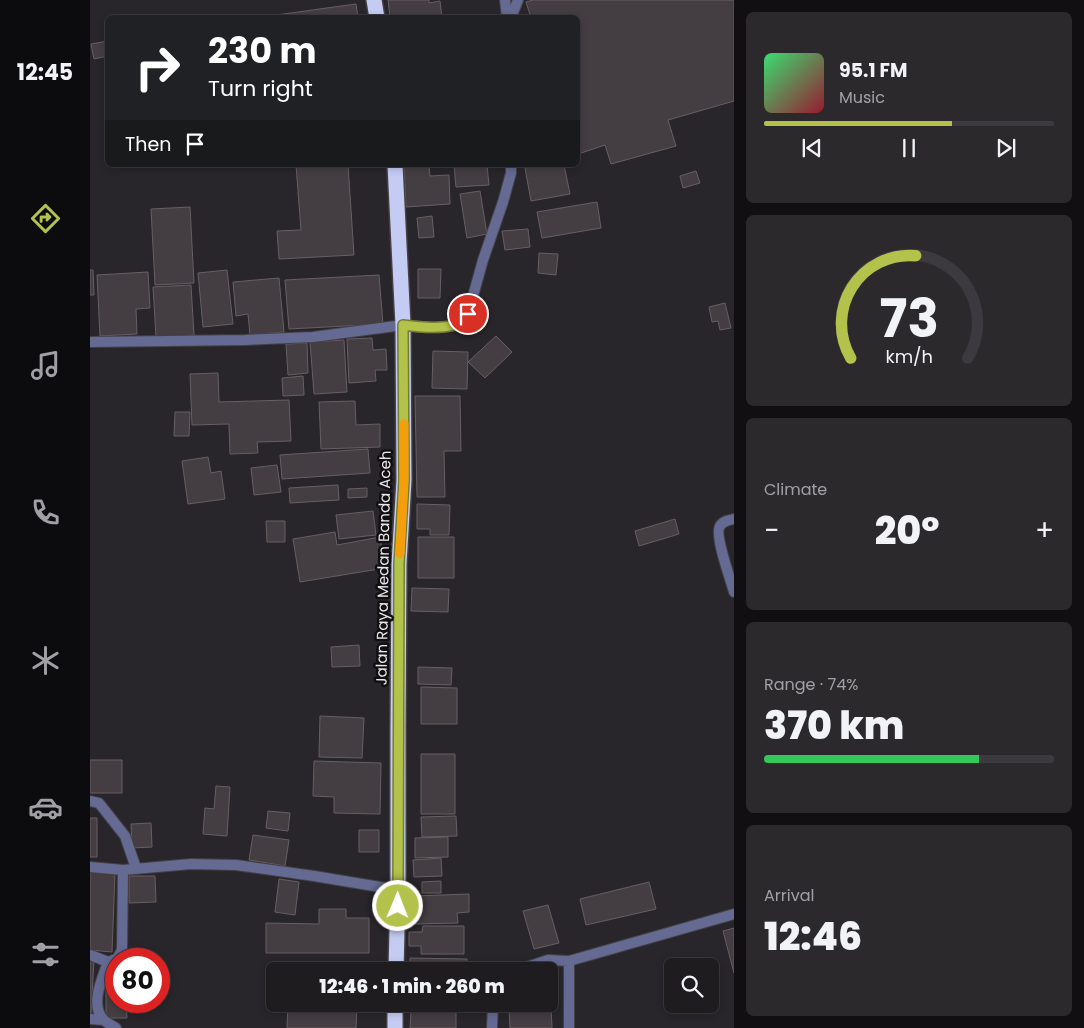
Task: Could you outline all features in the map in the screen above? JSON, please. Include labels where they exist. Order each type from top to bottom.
[{"type":"highway","points":[[374,0],[376,15]]},
{"type":"highway","name":"Jalan Raya Medan Banda Aceh","points":[[395,167],[403,325],[404,480],[399,564],[396,962]]},
{"type":"highway","points":[[394,1028],[395,1012]]},
{"type":"street","points":[[505,0],[508,15]]},
{"type":"street","points":[[510,15],[518,0]]},
{"type":"street","points":[[90,342],[313,337],[403,325],[426,327],[457,325],[468,314],[483,260],[503,202],[511,167]]},
{"type":"street","points":[[734,519],[722,523],[718,531],[734,592]]},
{"type":"street","points":[[90,801],[99,803],[125,836],[136,868]]},
{"type":"street","points":[[90,867],[123,870],[191,864],[236,865],[398,890]]},
{"type":"street","points":[[122,948],[123,870]]},
{"type":"street","points":[[542,962],[548,960],[569,961],[734,914]]},
{"type":"street","points":[[90,956],[105,958]]},
{"type":"street","points":[[569,961],[569,1028]]},
{"type":"street","points":[[103,1020],[97,1010],[98,995],[105,980]]},
{"type":"street","points":[[492,1028],[493,1012]]},
{"type":"street","points":[[90,1019],[103,1020],[116,1028]]},
{"type":"building","points":[[388,0],[429,0],[429,3],[440,1],[442,15],[390,15]]},
{"type":"building","points":[[533,0],[734,0],[734,101],[668,120],[676,146],[611,164],[605,145],[580,153],[580,15],[530,15],[526,2]]},
{"type":"building","points":[[356,4],[358,15],[276,15]]},
{"type":"building","points":[[105,42],[105,57],[94,59],[91,44]]},
{"type":"building","points":[[296,167],[348,167],[354,255],[279,259],[277,231],[301,230]]},
{"type":"building","points":[[404,167],[429,167],[430,176],[449,175],[450,204],[406,207]]},
{"type":"building","points":[[454,167],[487,167],[489,185],[456,187]]},
{"type":"building","points":[[564,167],[570,194],[531,201],[525,168]]},
{"type":"building","points":[[696,171],[700,183],[683,188],[680,176]]},
{"type":"building","points":[[480,191],[487,234],[467,238],[460,194]]},
{"type":"building","points":[[597,202],[601,228],[542,238],[537,212]]},
{"type":"building","points":[[190,207],[194,283],[155,285],[151,209]]},
{"type":"building","points":[[432,216],[434,237],[419,238],[417,218]]},
{"type":"building","points":[[528,229],[530,247],[505,250],[502,231]]},
{"type":"building","points":[[539,253],[558,254],[556,275],[538,273]]},
{"type":"building","points":[[418,269],[441,269],[440,298],[418,298]]},
{"type":"building","points":[[90,270],[93,270],[94,295],[90,295]]},
{"type":"building","points":[[227,270],[233,324],[203,327],[198,273]]},
{"type":"building","points":[[148,272],[150,308],[136,309],[137,334],[100,336],[97,275]]},
{"type":"building","points":[[379,275],[383,324],[289,329],[285,280]]},
{"type":"building","points":[[279,278],[284,332],[250,335],[248,314],[236,316],[233,282]]},
{"type":"building","points":[[191,285],[194,335],[156,337],[153,287]]},
{"type":"building","points":[[725,303],[731,328],[720,330],[718,321],[712,322],[709,307]]},
{"type":"building","points":[[496,336],[512,352],[485,378],[468,362]]},
{"type":"building","points":[[372,338],[373,350],[386,349],[387,370],[375,370],[376,381],[349,383],[347,339]]},
{"type":"building","points":[[344,340],[347,392],[314,394],[310,342]]},
{"type":"building","points":[[307,343],[308,373],[288,375],[286,344]]},
{"type":"building","points":[[433,351],[468,352],[467,389],[432,388]]},
{"type":"building","points":[[218,373],[219,402],[289,400],[291,441],[257,442],[258,453],[230,454],[229,424],[192,425],[190,374]]},
{"type":"building","points":[[303,376],[304,395],[283,396],[282,378]]},
{"type":"building","points":[[415,396],[460,396],[461,451],[444,451],[445,497],[417,497]]},
{"type":"building","points":[[355,401],[356,425],[380,424],[380,447],[321,449],[319,402]]},
{"type":"building","points":[[175,412],[190,412],[189,436],[174,436]]},
{"type":"building","points":[[368,449],[370,473],[282,479],[280,455]]},
{"type":"building","points":[[208,457],[211,473],[221,471],[225,499],[188,504],[182,461]]},
{"type":"building","points":[[277,465],[281,492],[254,495],[251,468]]},
{"type":"building","points":[[338,485],[339,500],[290,503],[289,488]]},
{"type":"building","points":[[367,488],[367,497],[348,498],[348,489]]},
{"type":"building","points":[[417,504],[450,505],[449,535],[430,535],[430,529],[417,529]]},
{"type":"building","points":[[373,511],[376,535],[339,539],[336,515]]},
{"type":"building","points":[[675,519],[679,534],[639,546],[635,531]]},
{"type":"building","points":[[266,521],[285,521],[285,542],[267,542]]},
{"type":"building","points":[[335,532],[337,545],[380,537],[385,568],[300,582],[293,539]]},
{"type":"building","points":[[418,537],[454,537],[454,578],[418,578]]},
{"type":"building","points":[[412,588],[449,589],[448,612],[411,611]]},
{"type":"building","points":[[359,645],[360,666],[332,667],[331,647]]},
{"type":"building","points":[[418,667],[452,668],[451,685],[418,684]]},
{"type":"building","points":[[421,687],[457,688],[457,724],[421,724]]},
{"type":"building","points":[[320,716],[364,718],[362,758],[319,757]]},
{"type":"building","points":[[421,754],[455,754],[455,814],[421,814]]},
{"type":"building","points":[[90,760],[122,760],[122,793],[90,793]]},
{"type":"building","points":[[314,761],[381,763],[380,814],[334,813],[334,797],[313,796]]},
{"type":"building","points":[[216,786],[230,787],[227,836],[203,834],[205,808],[214,809]]},
{"type":"building","points":[[268,811],[290,813],[288,831],[266,828]]},
{"type":"building","points":[[456,816],[457,836],[422,837],[421,817]]},
{"type":"building","points":[[90,818],[97,818],[97,857],[90,857]]},
{"type":"building","points":[[151,823],[152,847],[132,848],[131,824]]},
{"type":"building","points":[[359,830],[379,830],[379,852],[359,852]]},
{"type":"building","points":[[253,835],[289,840],[285,866],[249,860]]},
{"type":"building","points":[[448,837],[448,857],[415,858],[415,838]]},
{"type":"building","points":[[441,858],[442,876],[414,877],[413,860]]},
{"type":"building","points":[[90,872],[115,873],[112,948],[105,948],[105,951],[90,950]]},
{"type":"building","points":[[129,876],[155,876],[156,902],[129,903]]},
{"type":"building","points":[[279,879],[299,882],[295,915],[275,912]]},
{"type":"building","points":[[441,881],[441,893],[422,893],[422,882]]},
{"type":"building","points":[[649,882],[656,909],[586,925],[580,899]]},
{"type":"building","points":[[469,894],[469,912],[457,913],[458,923],[415,924],[414,896]]},
{"type":"building","points":[[548,905],[559,943],[534,949],[523,911]]},
{"type":"building","points":[[319,909],[346,909],[346,918],[369,918],[369,953],[266,953],[266,923],[319,924]]},
{"type":"building","points":[[423,926],[464,926],[464,954],[421,954],[421,946],[409,946],[409,932],[422,932]]},
{"type":"building","points":[[734,928],[734,973],[723,931]]},
{"type":"building","points":[[410,958],[467,959],[467,962],[410,962]]},
{"type":"building","points":[[90,959],[94,959],[91,1014],[90,1014]]},
{"type":"building","points":[[288,1012],[357,1012],[356,1028],[287,1028]]},
{"type":"building","points":[[411,1012],[456,1012],[456,1028],[410,1028]]},
{"type":"building","points":[[509,1012],[551,1012],[552,1028],[510,1028]]},
{"type":"building","points":[[106,1013],[127,1013],[127,1018],[106,1018]]},
{"type":"slow traffic","points":[[400,554],[404,480],[404,424]]},
{"type":"route","points":[[398,906],[399,564],[404,480],[403,325],[426,327],[457,325],[468,314]]}]
